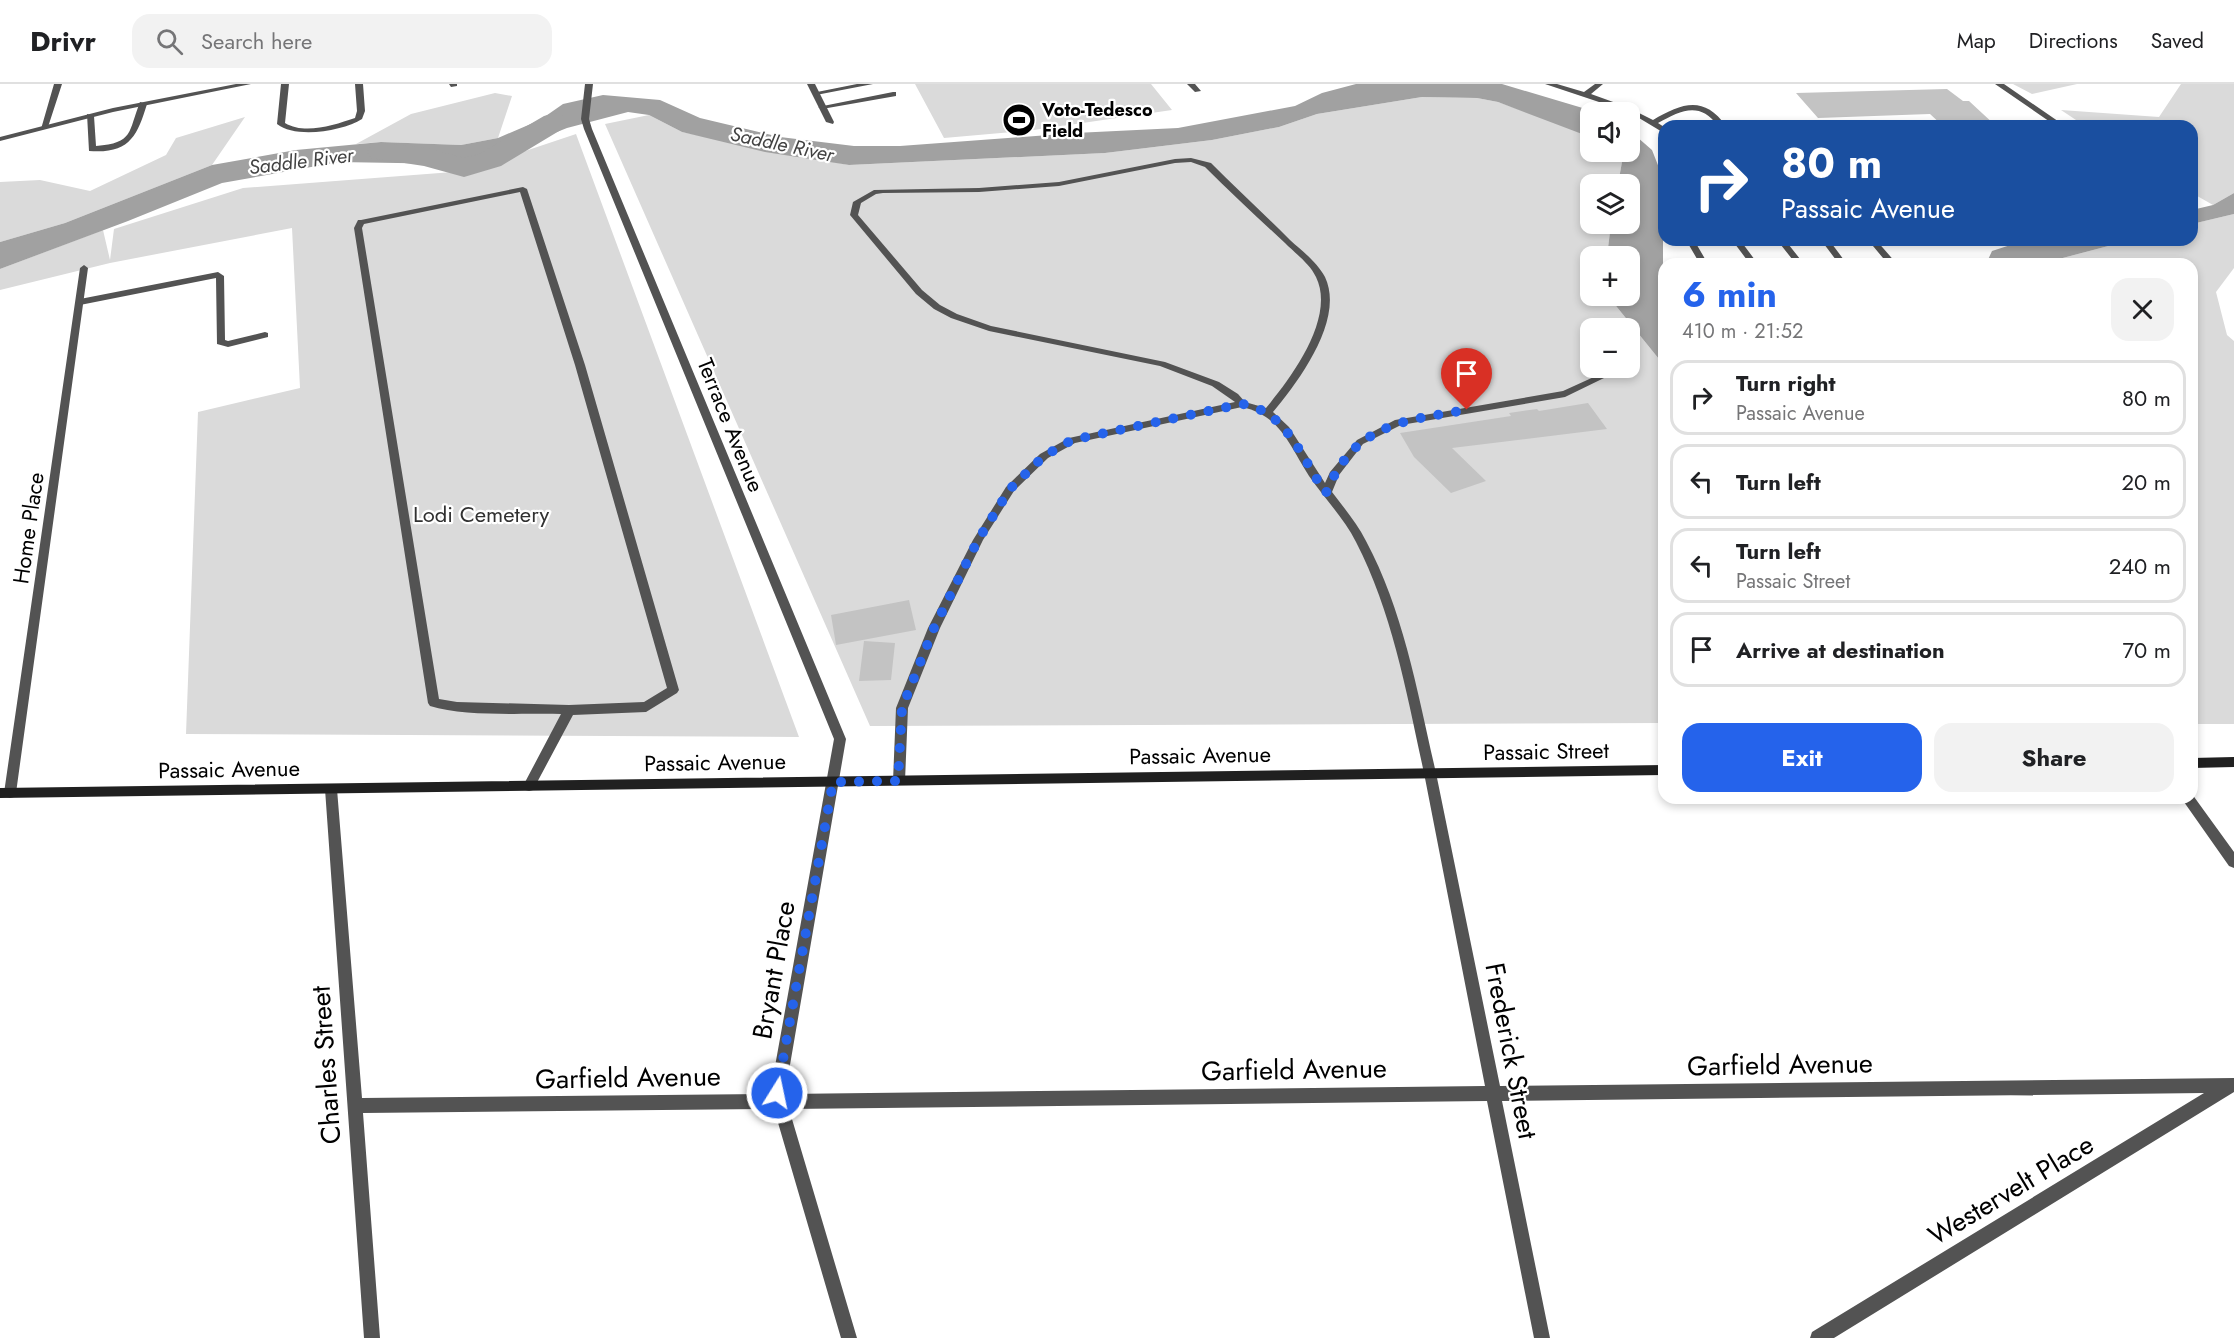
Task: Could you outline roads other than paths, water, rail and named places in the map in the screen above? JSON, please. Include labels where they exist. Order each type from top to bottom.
[{"type":"main road","points":[[2198,763],[2234,762]]},
{"type":"main road","name":"Passaic Street","points":[[1430,773],[1658,770]]},
{"type":"main road","name":"Passaic Avenue","points":[[5,793],[1430,773]]},
{"type":"street","points":[[44,127],[58,84]]},
{"type":"street","points":[[0,139],[143,104],[232,85],[247,84]]},
{"type":"street","points":[[285,84],[281,124],[293,130],[335,128],[358,119],[361,111],[359,84]]},
{"type":"street","name":"Terrace Avenue","points":[[589,84],[585,119],[588,129],[840,740],[833,782]]},
{"type":"street","points":[[811,84],[830,122]]},
{"type":"street","points":[[816,93],[869,84]]},
{"type":"street","points":[[1191,84],[1197,91]]},
{"type":"street","points":[[1549,84],[1585,95],[1658,126]]},
{"type":"street","points":[[1585,95],[1599,84]]},
{"type":"street","points":[[1999,84],[2052,120]]},
{"type":"street","points":[[822,107],[894,94]]},
{"type":"street","points":[[90,116],[92,149],[118,147],[134,134],[143,104]]},
{"type":"street","points":[[1654,122],[1670,112],[1698,108],[1710,111],[1717,120]]},
{"type":"street","points":[[898,781],[902,708],[934,628],[978,540],[1010,489],[1044,456],[1072,440],[1242,404],[1257,406],[1268,412],[1298,375],[1324,321],[1326,298],[1321,278],[1304,258],[1208,165],[1191,160],[1023,188],[883,190],[874,192],[857,202],[854,215],[906,278],[937,306],[954,316],[989,328],[1162,364],[1235,394],[1242,404]]},
{"type":"street","points":[[522,189],[580,365],[673,690],[646,707],[569,710],[457,707],[434,703],[358,228],[361,222],[522,189]]},
{"type":"street","points":[[1786,246],[1795,258]]},
{"type":"street","points":[[1877,246],[1888,258]]},
{"type":"street","name":"Home Place","points":[[5,793],[84,268]]},
{"type":"street","points":[[80,302],[218,275],[220,276],[220,342],[228,344],[265,335]]},
{"type":"street","points":[[1326,493],[1334,474],[1360,442],[1398,422],[1565,394],[1599,378]]},
{"type":"street","name":"Frederick Street","points":[[1268,412],[1281,422],[1326,493],[1360,540],[1379,582],[1405,661],[1430,773],[1542,1338]]},
{"type":"street","points":[[529,786],[569,710]]},
{"type":"street","name":"Bryant Place","points":[[833,782],[777,1093],[849,1338]]},
{"type":"street","name":"Charles Street","points":[[331,789],[372,1338]]},
{"type":"street","points":[[2192,804],[2234,862]]},
{"type":"street","name":"Garfield Avenue","points":[[354,1106],[2232,1085]]},
{"type":"street","name":"Westervelt Place","points":[[1818,1338],[2232,1085]]},
{"type":"water","name":"Saddle River","points":[[1356,84],[1502,84],[1580,107],[1580,133],[1498,102],[1477,98],[1422,97],[1317,114],[1279,127],[1212,140],[1105,153],[849,165],[765,152],[682,132],[649,115],[628,112],[567,128],[492,158],[456,164],[339,162],[222,183],[0,269],[0,242],[65,223],[212,165],[296,150],[381,142],[461,145],[498,138],[540,120],[563,104],[603,95],[660,100],[700,118],[780,137],[854,146],[900,146],[1178,128],[1295,106],[1322,93]]},
{"type":"water","points":[[1640,140],[1652,150],[1658,165],[1658,246],[1663,246],[1663,258],[1658,258],[1658,358],[1640,336],[1640,318],[1626,318],[1616,306],[1640,306],[1640,246],[1608,246],[1610,234],[1640,234],[1640,174],[1620,174],[1622,162],[1640,162]]},
{"type":"water","points":[[2234,193],[2234,214],[2198,223],[2198,209],[2213,205]]},
{"type":"water","points":[[2007,246],[2108,246],[2063,258],[1989,258],[1992,251]]},
{"type":"waterway","name":"Saddle River","points":[[382,152],[427,157],[464,168],[490,160],[554,122]]},
{"type":"place","name":"Voto-Tedesco Field","points":[[1019,120]]},
{"type":"park label","name":"Lodi Cemetery","points":[[481,514]]}]
